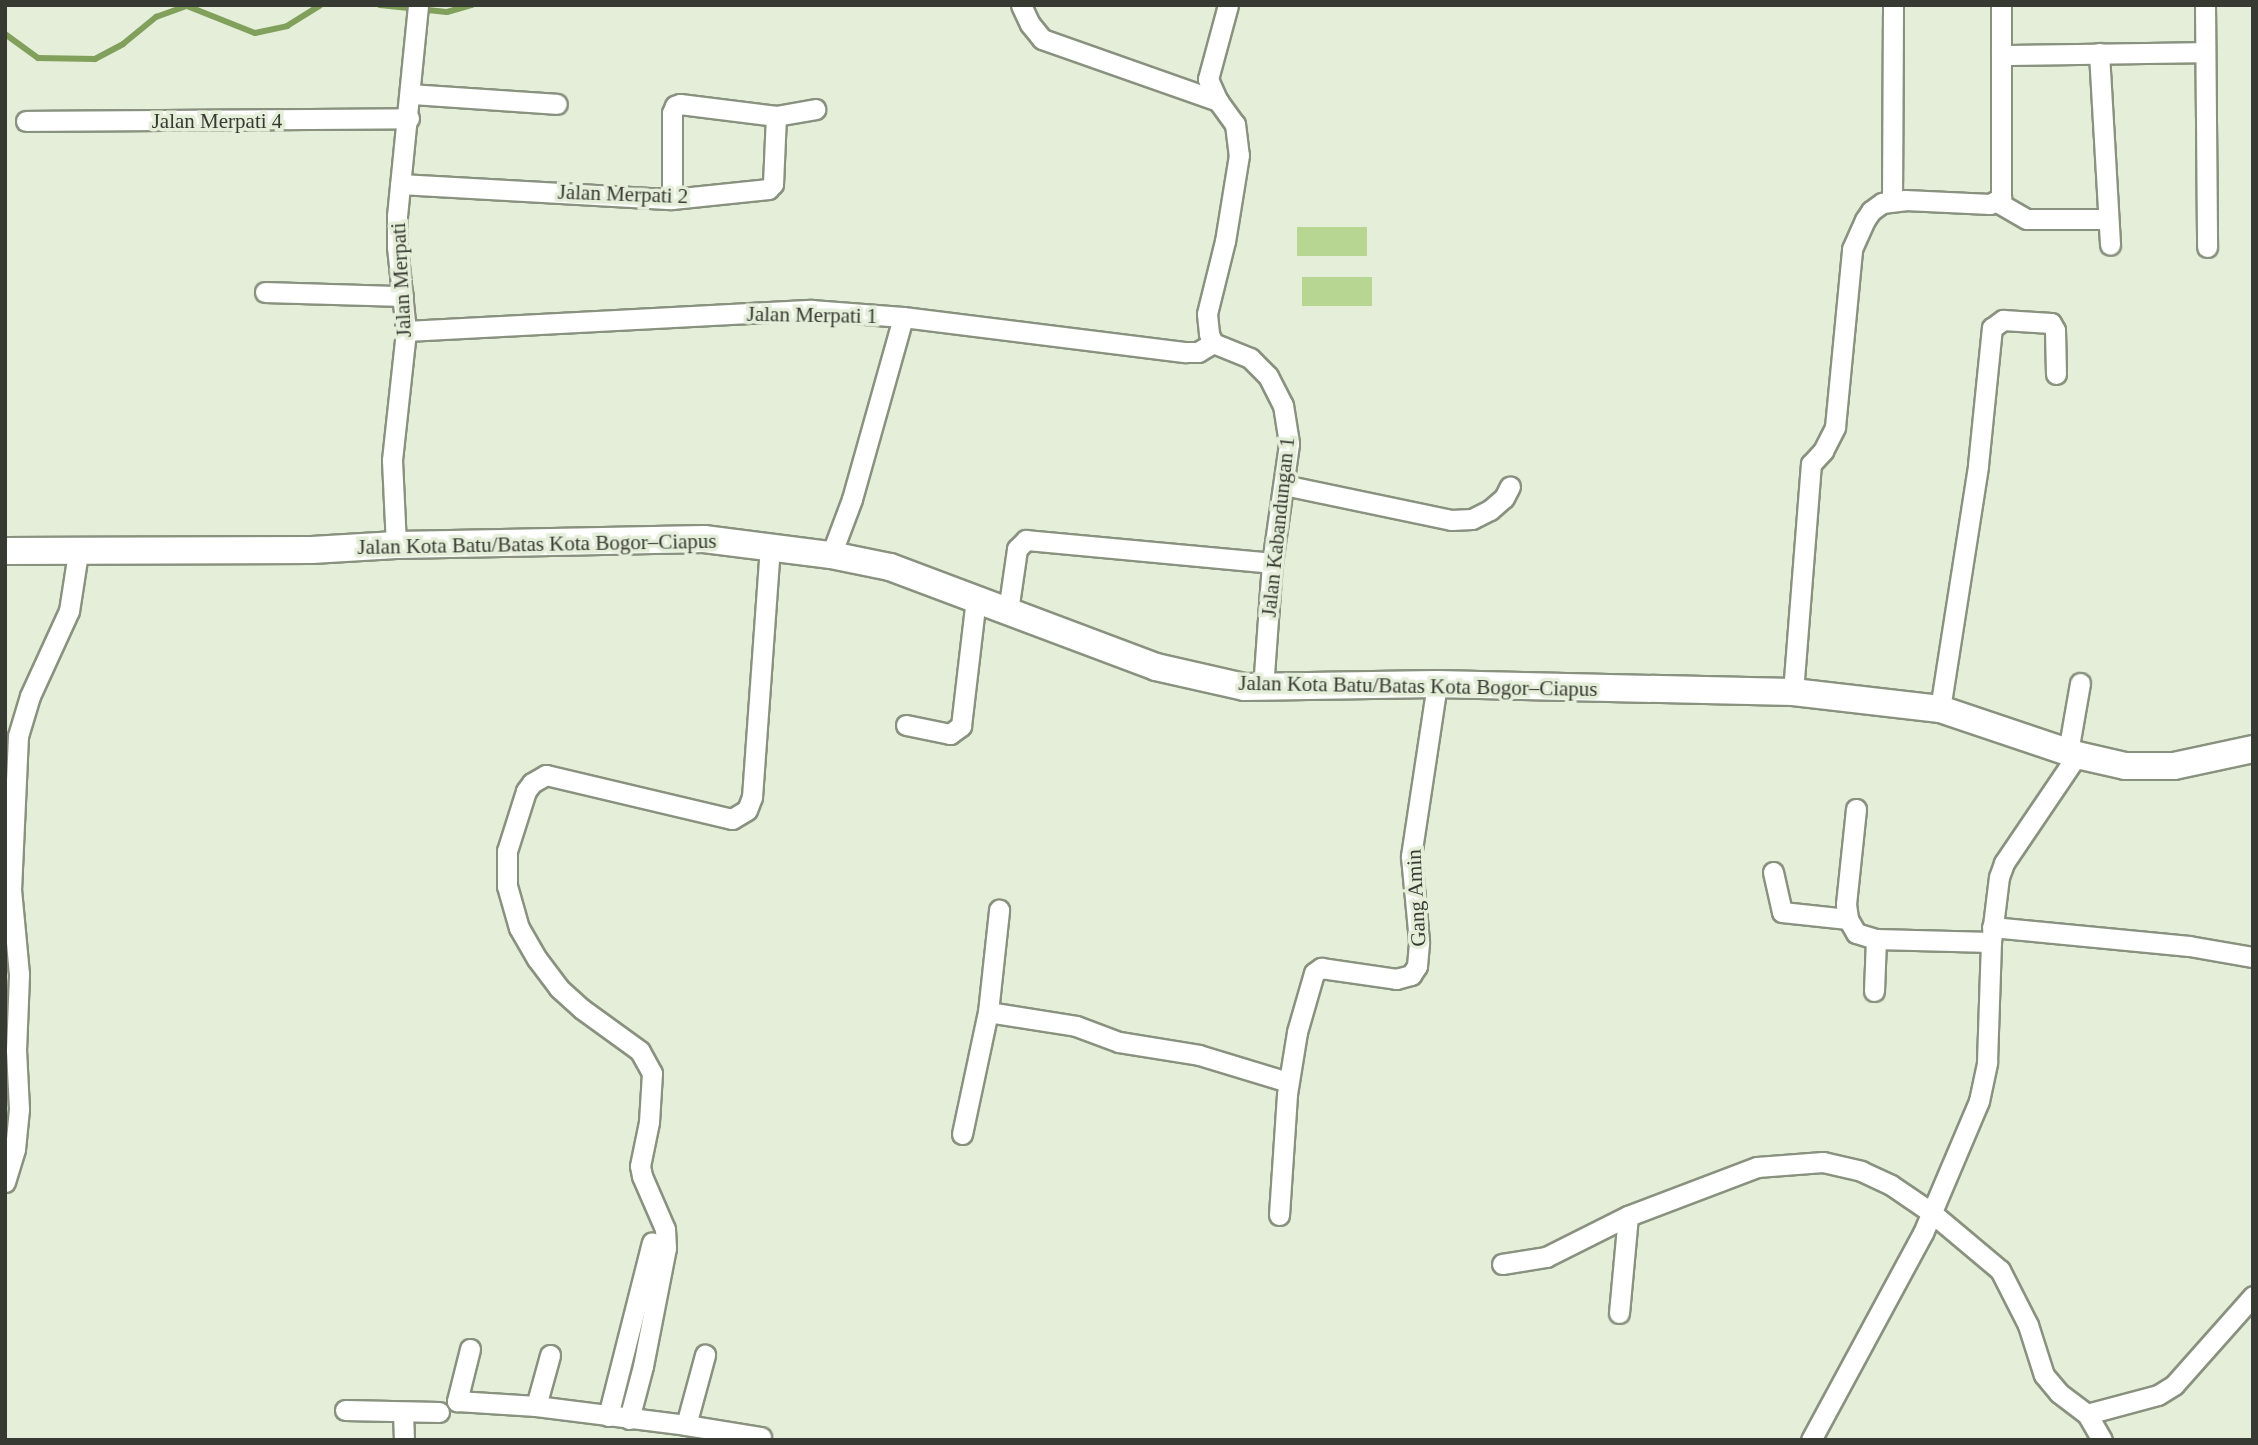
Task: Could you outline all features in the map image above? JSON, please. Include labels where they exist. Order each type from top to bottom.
[{"type":"main road","name":"Jalan Kota Batu/Batas Kota Bogor–Ciapus","points":[[5,551],[78,553],[312,550],[396,545],[704,539],[831,555],[890,567],[976,597],[1156,667],[1212,681],[1263,689],[1437,684],[1793,692],[1940,709],[2073,753],[2125,766],[2174,766],[2253,749]]},
{"type":"street","points":[[1021,5],[1030,24],[1042,39],[1218,101]]},
{"type":"street","points":[[1213,343],[1207,314],[1225,241],[1239,155],[1235,124],[1218,101],[1208,79],[1228,5]]},
{"type":"street","points":[[1892,201],[1893,5]]},
{"type":"street","points":[[1997,202],[2003,190],[2001,5]]},
{"type":"street","points":[[2205,5],[2207,247]]},
{"type":"street","name":"Jalan Merpati","points":[[396,545],[392,460],[406,331],[397,247],[400,184],[409,118],[417,11]]},
{"type":"street","points":[[2001,55],[2205,52]]},
{"type":"street","points":[[2099,53],[2110,245]]},
{"type":"street","points":[[411,94],[557,104]]},
{"type":"street","points":[[673,199],[672,113],[675,106],[680,104],[776,116],[815,108]]},
{"type":"street","name":"Jalan Merpati 2","points":[[400,184],[673,199],[772,188],[776,116]]},
{"type":"street","name":"Jalan Merpati 4","points":[[26,121],[409,118]]},
{"type":"street","points":[[1793,692],[1811,464],[1823,451],[1835,427],[1852,249],[1871,211],[1892,201],[1997,202],[2027,219],[2108,219]]},
{"type":"street","points":[[265,292],[403,296]]},
{"type":"street","name":"Jalan Merpati 1","points":[[406,331],[786,311],[903,317],[1186,352],[1198,352],[1213,343]]},
{"type":"street","points":[[831,555],[855,486],[903,317]]},
{"type":"street","points":[[1940,709],[1978,465],[1992,328],[2003,320],[2051,323],[2055,330],[2056,374]]},
{"type":"street","name":"Jalan Kabandungan 1","points":[[1213,343],[1250,358],[1260,366],[1277,389],[1287,424],[1284,485],[1272,563],[1263,689]]},
{"type":"street","points":[[1284,485],[1451,520],[1472,519],[1490,510],[1504,498],[1510,486]]},
{"type":"street","points":[[1007,611],[1017,548],[1026,540],[1272,563]]},
{"type":"street","points":[[629,1419],[643,1366],[666,1248],[665,1229],[640,1166],[649,1122],[652,1073],[640,1051],[582,1009],[559,988],[537,959],[519,928],[507,886],[507,851],[526,791],[546,775],[732,819],[747,810],[752,797],[770,547]]},
{"type":"street","points":[[5,1182],[15,1149],[19,1109],[16,1050],[19,974],[11,890],[15,763],[22,717],[69,611],[78,553]]},
{"type":"street","points":[[906,725],[950,734],[961,726],[976,597]]},
{"type":"street","points":[[1811,1440],[1933,1213],[1985,1080],[1996,892],[2004,863],[2073,753],[2080,683]]},
{"type":"street","name":"Gang Amin","points":[[1279,1215],[1288,1082],[1297,1032],[1316,970],[1321,968],[1396,979],[1411,975],[1417,966],[1419,941],[1411,856],[1437,684]]},
{"type":"street","points":[[1856,809],[1846,904],[1848,919],[1856,933],[1876,939],[1992,934],[2189,946],[2253,957]]},
{"type":"street","points":[[1773,872],[1783,912],[1848,919]]},
{"type":"street","points":[[962,1134],[988,1012],[999,910]]},
{"type":"street","points":[[1874,991],[1876,939]]},
{"type":"street","points":[[988,1012],[1067,1023],[1118,1042],[1199,1055],[1288,1082]]},
{"type":"street","points":[[1502,1264],[1546,1257],[1628,1216],[1757,1167],[1823,1162],[1861,1171],[1891,1185],[1933,1213],[2000,1270],[2028,1325],[2043,1375],[2059,1393],[2087,1414],[2102,1440]]},
{"type":"street","points":[[1619,1313],[1628,1216]]},
{"type":"street","points":[[608,1416],[652,1242]]},
{"type":"street","points":[[2087,1414],[2158,1395],[2174,1385],[2253,1296]]},
{"type":"street","points":[[470,1349],[457,1401],[536,1406],[629,1419],[660,1431],[686,1425],[761,1437]]},
{"type":"street","points":[[536,1406],[550,1355]]},
{"type":"street","points":[[686,1425],[705,1355]]},
{"type":"street","points":[[345,1410],[439,1412]]},
{"type":"street","points":[[403,1412],[404,1440]]},
{"type":"green space","points":[[1297,227],[1367,227],[1367,256],[1297,256]]},
{"type":"green space","points":[[1302,277],[1372,277],[1372,306],[1302,306]]},
{"type":"waterway","points":[[5,34],[38,58],[95,59],[123,44],[156,17],[187,6],[255,33],[287,26],[320,5]]},
{"type":"waterway","points":[[380,5],[447,12],[472,5]]}]
